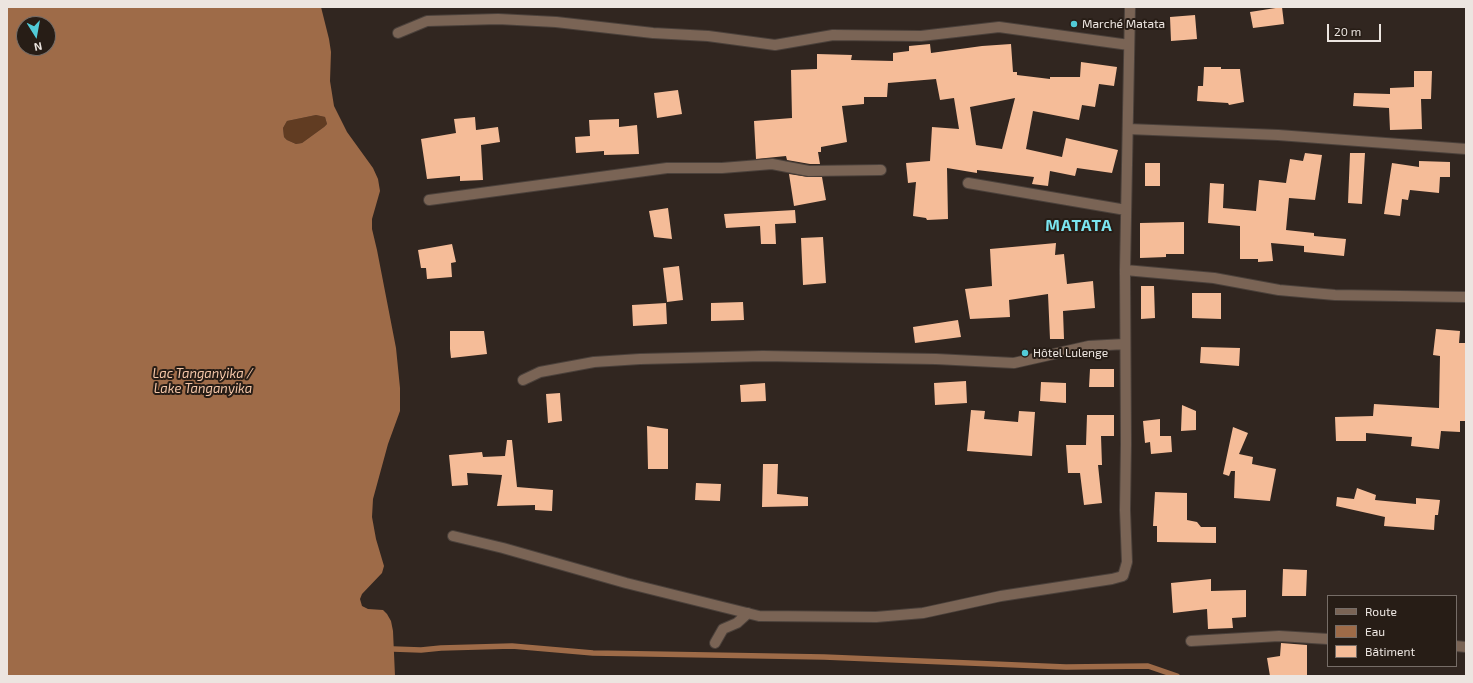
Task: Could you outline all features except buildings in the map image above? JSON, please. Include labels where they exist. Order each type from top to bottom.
[{"type":"street","points":[[453,536],[503,548],[626,583],[759,616],[876,617],[922,613],[1001,596],[1123,576],[1127,562],[1125,510],[1126,444],[1124,270],[1130,7]]},
{"type":"street","points":[[398,33],[427,21],[498,19],[556,22],[653,33],[708,36],[775,45],[833,35],[921,36],[999,27],[1129,45]]},
{"type":"street","points":[[1128,129],[1278,135],[1466,149]]},
{"type":"street","points":[[429,200],[667,168],[722,168],[772,164],[808,171],[881,170]]},
{"type":"street","points":[[968,182],[1126,210]]},
{"type":"street","points":[[1124,270],[1214,278],[1279,290],[1335,295],[1466,297]]},
{"type":"street","points":[[523,380],[540,372],[594,362],[640,359],[763,356],[936,359],[1014,363],[1089,346],[1125,344]]},
{"type":"street","points":[[715,643],[724,629],[737,623],[748,613]]},
{"type":"street","points":[[1191,640],[1279,636],[1327,639]]},
{"type":"shaded area","points":[[316,115],[325,117],[327,124],[302,143],[296,144],[284,137],[283,128],[287,121]]},
{"type":"water","name":"Lac Tanganyika / Lake Tanganyika","points":[[7,7],[321,7],[331,52],[330,81],[334,106],[347,132],[373,168],[378,179],[380,191],[372,219],[372,229],[396,348],[400,388],[400,411],[388,444],[373,499],[372,517],[376,539],[384,566],[382,573],[362,594],[360,599],[362,606],[368,609],[383,610],[391,621],[393,631],[395,676],[7,676]],"holes":[[[316,115],[325,117],[327,124],[302,143],[296,144],[284,137],[283,128],[287,121]]]},
{"type":"waterway","points":[[393,649],[421,650],[512,646],[593,653],[824,657],[1066,667],[1148,666],[1177,676]]},
{"type":"place","name":"Marché Matata","points":[[1074,24]]},
{"type":"place","name":"Hôtel Lulenge","points":[[1025,353]]},
{"type":"district","name":"MATATA","points":[[1079,226]]}]
